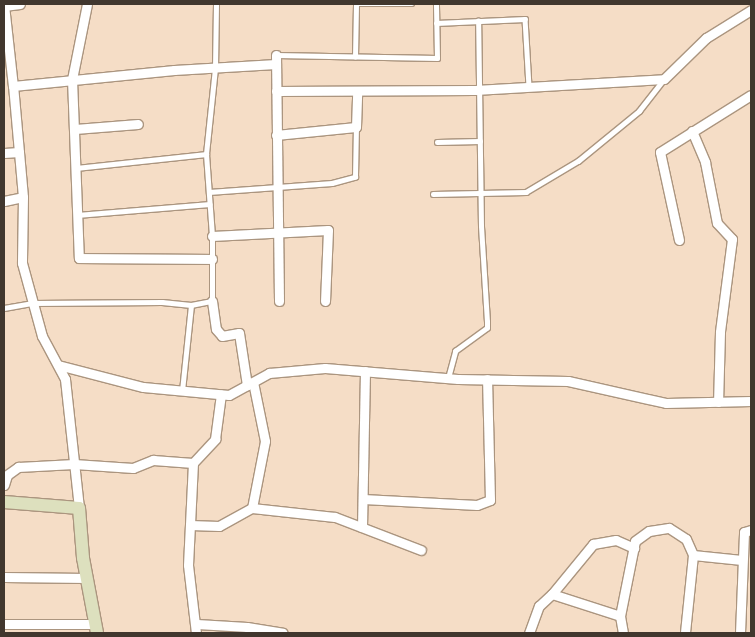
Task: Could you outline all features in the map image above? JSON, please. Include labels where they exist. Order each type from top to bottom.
[{"type":"street","points":[[4,624],[96,629],[87,578],[66,379],[42,336],[22,263],[23,197],[4,6],[20,4]]},
{"type":"street","points":[[87,4],[72,79],[79,258],[212,259]]},
{"type":"street","points":[[276,91],[479,90],[664,79],[706,38],[751,10]]},
{"type":"street","points":[[13,86],[72,79],[215,68],[276,60],[276,233],[279,301]]},
{"type":"street","points":[[276,135],[356,127],[357,91]]},
{"type":"street","points":[[679,240],[660,152],[751,95]]},
{"type":"street","points":[[75,129],[138,124]]},
{"type":"street","points":[[692,131],[705,162],[717,223],[732,239],[720,332],[718,402]]},
{"type":"street","points":[[4,153],[19,152]]},
{"type":"street","points":[[4,201],[23,197]]},
{"type":"street","points":[[212,236],[328,230],[325,301]]},
{"type":"street","points":[[212,301],[216,329],[222,336],[239,333],[265,441],[252,508]]},
{"type":"street","points":[[58,365],[143,387],[229,395],[269,373],[325,368],[448,378],[568,381],[666,403],[751,401]]},
{"type":"street","points":[[362,527],[365,371]]},
{"type":"street","points":[[363,498],[477,505],[490,500],[487,379]]},
{"type":"street","points":[[221,394],[215,439],[193,463],[188,565],[197,628],[247,627],[284,633]]},
{"type":"street","points":[[4,484],[7,476],[18,467],[74,464],[133,468],[153,460],[193,463]]},
{"type":"street","points":[[4,502],[79,508]]},
{"type":"street","points":[[190,524],[219,526],[252,508],[335,517],[421,550]]},
{"type":"street","points":[[623,633],[620,616],[635,541],[649,531],[668,528],[686,539],[693,555],[685,633]]},
{"type":"street","points":[[740,633],[744,532],[751,530]]},
{"type":"street","points":[[529,633],[540,606],[593,544],[616,540],[634,548]]},
{"type":"street","points":[[693,555],[742,560]]},
{"type":"street","points":[[4,577],[87,578]]},
{"type":"street","points":[[552,594],[620,616]]},
{"type":"lane","points":[[4,308],[33,303],[162,302],[191,305],[212,301],[212,236],[206,154],[215,68],[216,4]]},
{"type":"lane","points":[[355,57],[356,4],[412,4]]},
{"type":"lane","points":[[276,60],[355,57],[437,58],[436,4]]},
{"type":"lane","points":[[436,23],[525,19],[529,87]]},
{"type":"lane","points":[[448,378],[455,352],[486,328],[480,193],[478,21]]},
{"type":"lane","points":[[433,194],[526,192],[578,161],[639,111],[664,79]]},
{"type":"lane","points":[[209,192],[332,183],[355,177],[356,127]]},
{"type":"lane","points":[[437,142],[480,141]]},
{"type":"lane","points":[[76,168],[206,154]]},
{"type":"lane","points":[[77,215],[210,204]]},
{"type":"lane","points":[[182,391],[191,305]]}]
